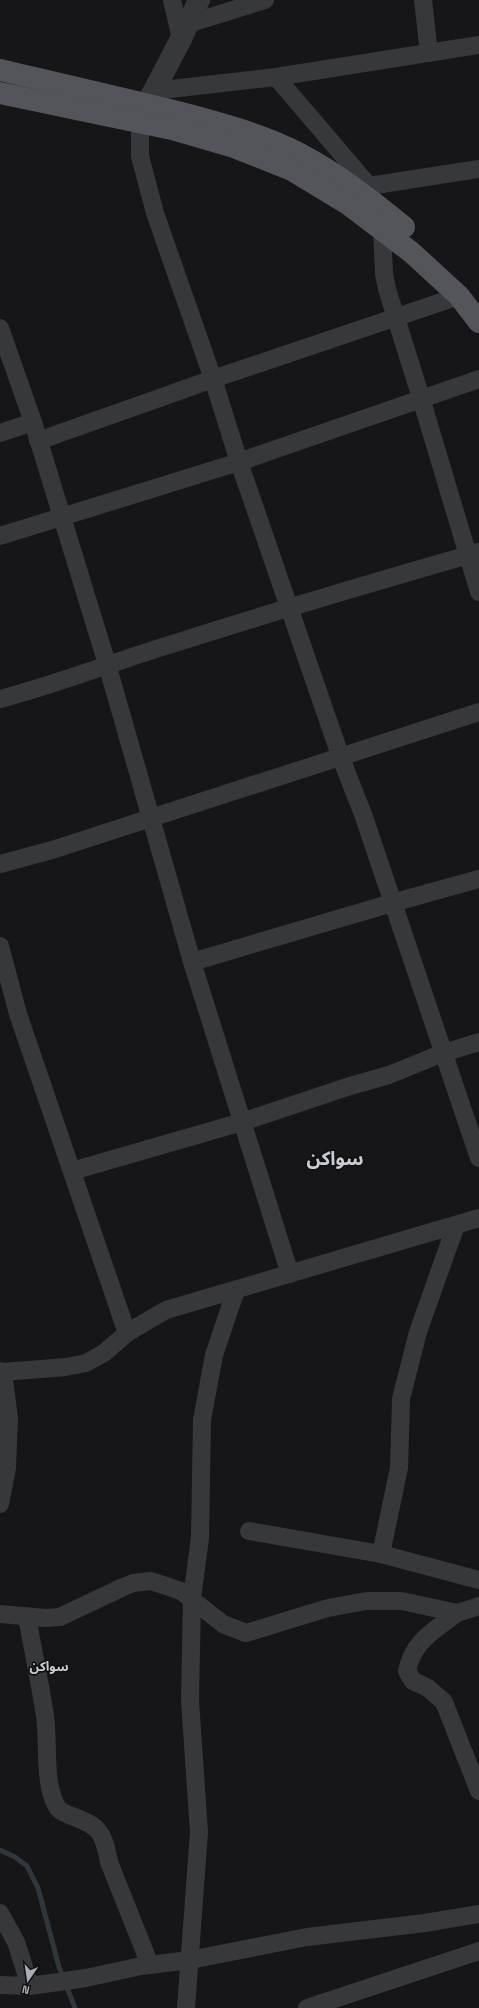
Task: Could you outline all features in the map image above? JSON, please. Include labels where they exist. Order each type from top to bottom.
[{"type":"main road","points":[[0,70],[224,125],[299,153],[336,174],[427,246],[458,275],[479,322]]},
{"type":"main road","points":[[0,93],[147,106]]},
{"type":"main road","points":[[360,194],[382,229],[436,273],[469,297]]},
{"type":"street","points":[[172,0],[185,32]]},
{"type":"street","points":[[199,0],[185,32],[147,106],[140,156],[155,213],[214,379],[239,462],[290,606],[341,758],[364,817],[479,1158]]},
{"type":"street","points":[[185,32],[264,0]]},
{"type":"street","points":[[422,0],[429,53]]},
{"type":"street","points":[[147,106],[276,77],[479,45]]},
{"type":"street","points":[[276,77],[360,194],[479,169]]},
{"type":"street","points":[[382,229],[386,289],[474,554],[479,592]]},
{"type":"street","points":[[38,441],[396,317],[469,297]]},
{"type":"street","points":[[0,328],[32,422],[107,664],[192,962],[290,1274]]},
{"type":"street","points":[[0,536],[239,462],[479,379]]},
{"type":"street","points":[[0,433],[32,422]]},
{"type":"street","points":[[0,699],[72,678],[107,664],[290,606],[474,554]]},
{"type":"street","points":[[0,864],[52,850],[341,758],[479,712]]},
{"type":"street","points":[[192,962],[479,879]]},
{"type":"street","points":[[0,946],[18,1014],[127,1333]]},
{"type":"street","points":[[0,1007],[18,1014]]},
{"type":"street","points":[[72,1171],[242,1122],[350,1086],[389,1075],[443,1053],[479,1042]]},
{"type":"street","points":[[0,1504],[7,1468],[9,1418],[2,1371],[66,1367],[86,1364],[104,1353],[127,1333],[166,1310],[479,1218]]},
{"type":"street","points":[[381,1554],[399,1468],[401,1399],[418,1332],[456,1225]]},
{"type":"street","points":[[186,2008],[199,1832],[190,1701],[192,1598],[200,1538],[202,1420],[214,1355],[236,1290]]},
{"type":"street","points":[[249,1531],[381,1554],[479,1580]]},
{"type":"street","points":[[0,1614],[45,1618],[60,1617],[133,1583],[151,1581],[164,1584],[181,1591],[192,1598],[223,1624],[246,1633],[272,1627],[328,1608],[366,1600],[402,1601],[457,1613]]},
{"type":"street","points":[[479,1606],[457,1613],[415,1648],[407,1671],[413,1681],[428,1688],[444,1702],[479,1791]]},
{"type":"street","points":[[27,1617],[45,1718],[49,1776],[52,1794],[57,1808],[83,1820],[101,1832],[106,1844],[109,1862],[150,1964]]},
{"type":"street","points":[[0,1913],[16,1942],[30,1986]]},
{"type":"street","points":[[0,1985],[30,1986],[86,1978],[150,1964],[190,1960],[307,1937],[425,1923],[479,1914]]},
{"type":"street","points":[[307,2008],[479,1951]]},
{"type":"waterway","points":[[0,1850],[15,1857],[27,1866],[38,1888],[59,1967],[75,2008]]},
{"type":"district","name":"سواكن","points":[[335,1158]]},
{"type":"district","name":"سواكن","points":[[49,1666]]}]
